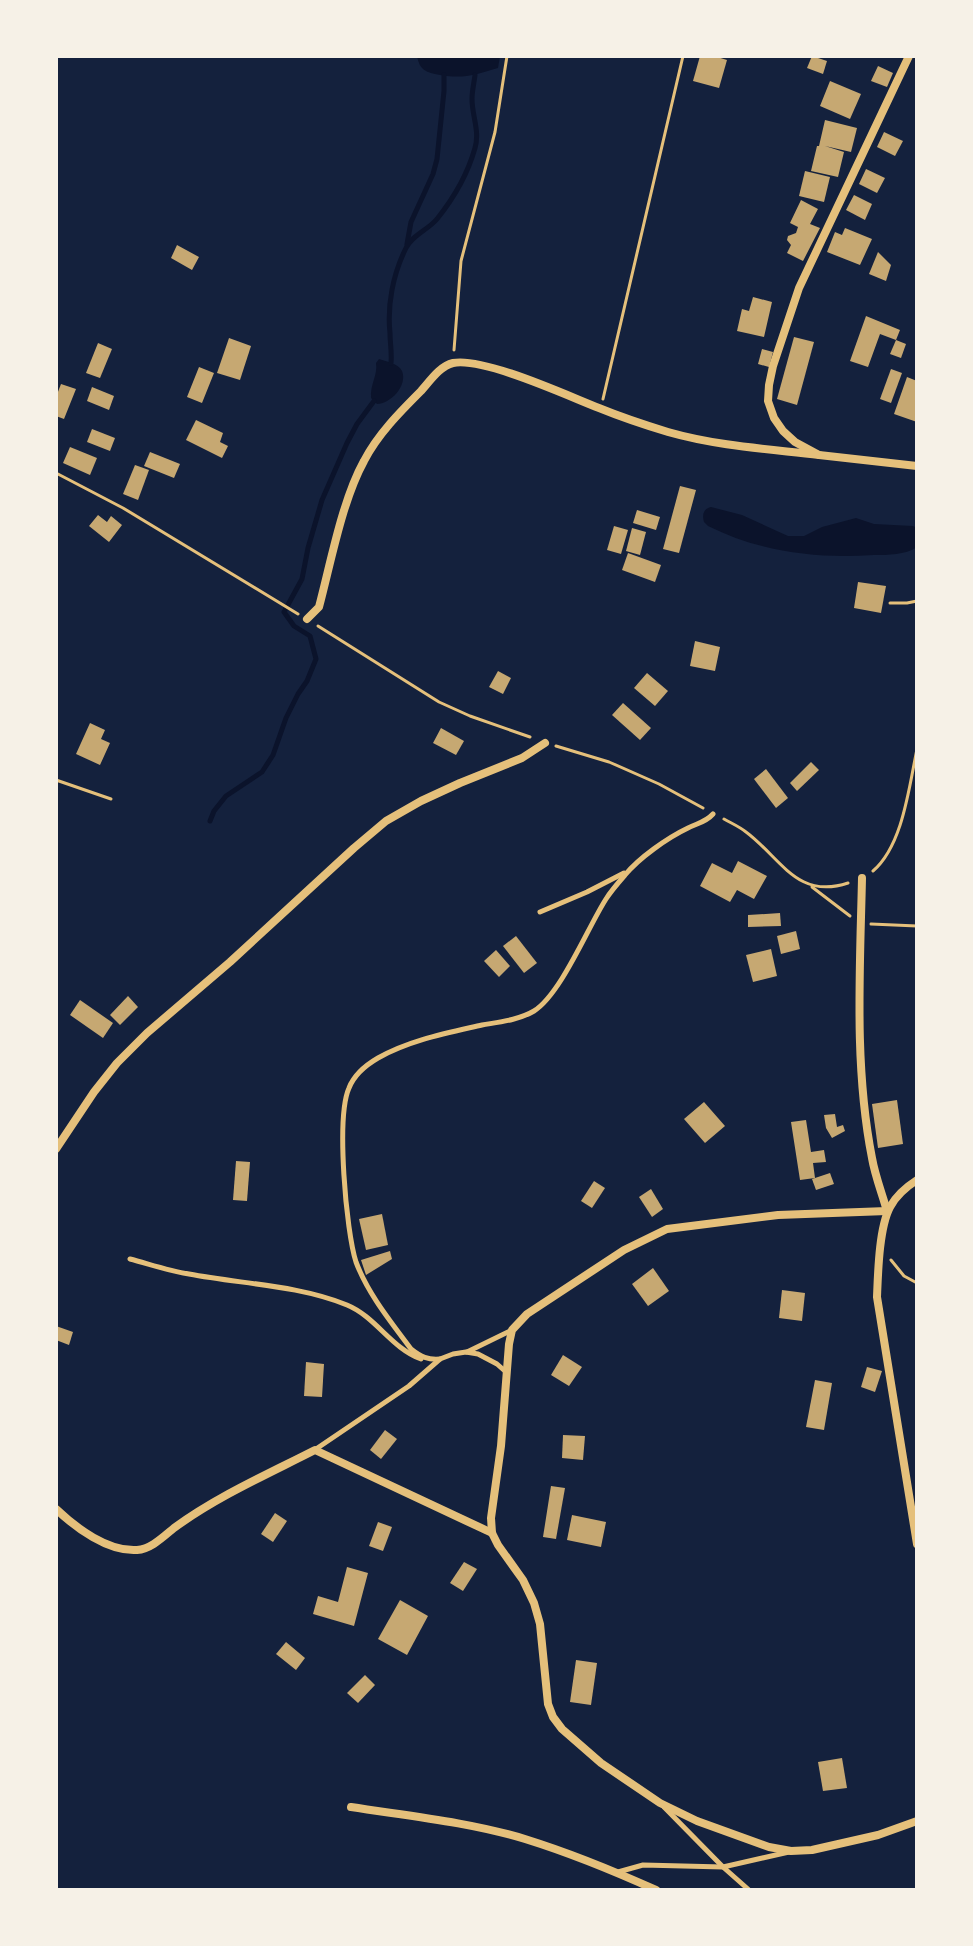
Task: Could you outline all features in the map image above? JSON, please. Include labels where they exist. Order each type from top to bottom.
[{"type":"street","points":[[819,455],[795,442],[774,418],[768,401],[773,366],[799,288],[909,56]]},
{"type":"street","points":[[307,619],[319,607],[341,526],[363,462],[382,433],[441,370],[453,363],[501,372],[601,409],[697,439],[917,466]]},
{"type":"street","points":[[56,1149],[94,1092],[147,1033],[386,821],[421,801],[522,758],[545,743]]},
{"type":"street","points":[[862,878],[859,1035],[862,1095],[872,1161],[887,1211]]},
{"type":"street","points":[[917,1180],[895,1198],[887,1211],[877,1297],[914,1506],[917,1544]]},
{"type":"street","points":[[887,1211],[778,1215],[667,1229],[624,1250],[527,1314],[512,1330],[509,1344],[501,1446],[491,1518],[492,1533],[498,1545],[523,1580],[534,1603],[540,1624],[546,1690],[553,1717],[573,1740],[592,1755],[660,1803],[697,1821],[769,1847],[791,1851],[842,1845],[917,1821]]},
{"type":"street","points":[[56,1509],[102,1542],[139,1550],[154,1544],[200,1509],[315,1450],[492,1533]]},
{"type":"street","points":[[351,1807],[435,1819],[524,1839],[617,1872],[656,1890]]},
{"type":"lane","points":[[540,912],[628,871],[664,842],[707,821],[713,814]]},
{"type":"lane","points":[[429,1360],[411,1349],[390,1322],[356,1261],[343,1159],[348,1090],[369,1064],[406,1045],[511,1019],[535,1010],[546,1000],[567,969],[608,896],[628,871]]},
{"type":"lane","points":[[130,1259],[186,1274],[298,1291],[344,1304],[363,1313],[399,1347],[419,1359],[440,1359],[466,1352],[512,1330]]},
{"type":"lane","points":[[466,1352],[487,1358],[506,1373]]},
{"type":"lane","points":[[315,1450],[409,1386],[440,1359]]},
{"type":"lane","points":[[660,1803],[749,1890]]},
{"type":"lane","points":[[617,1872],[643,1865],[723,1867],[791,1851]]},
{"type":"path","points":[[453,363],[461,261],[495,132],[507,56]]},
{"type":"path","points":[[601,409],[683,56]]},
{"type":"path","points":[[56,473],[123,508],[439,702],[545,743],[609,762],[659,784],[746,831],[795,879],[809,884],[826,887],[842,885],[862,878],[882,862],[895,840],[917,749]]},
{"type":"path","points":[[890,603],[917,601]]},
{"type":"path","points":[[56,780],[111,799]]},
{"type":"path","points":[[881,1243],[904,1276],[917,1283]]},
{"type":"water","points":[[417,56],[500,56],[498,68],[456,77],[427,72]]},
{"type":"water","points":[[379,359],[398,366],[403,377],[397,393],[377,404],[371,393]]},
{"type":"water","points":[[711,507],[742,515],[788,536],[804,536],[822,527],[856,518],[874,524],[913,526],[917,528],[917,547],[885,555],[831,556],[768,548],[708,526],[703,515]]},
{"type":"building","points":[[700,56],[727,60],[719,88],[693,81]]},
{"type":"building","points":[[812,56],[827,61],[823,74],[807,68]]},
{"type":"building","points":[[878,66],[893,73],[887,87],[871,81]]},
{"type":"building","points":[[830,81],[861,94],[850,119],[820,106]]},
{"type":"building","points":[[825,120],[857,128],[851,152],[825,146],[844,152],[838,177],[811,171]]},
{"type":"building","points":[[884,132],[903,141],[895,156],[877,147]]},
{"type":"building","points":[[866,169],[885,178],[877,193],[859,184]]},
{"type":"building","points":[[805,171],[830,177],[824,202],[799,196]]},
{"type":"building","points":[[854,195],[872,204],[865,220],[846,210]]},
{"type":"building","points":[[801,200],[818,209],[810,224],[820,228],[803,261],[787,253],[791,245],[788,236],[796,233],[798,227],[790,223]]},
{"type":"building","points":[[845,228],[872,239],[860,265],[827,252],[835,232],[842,235]]},
{"type":"building","points":[[177,245],[199,257],[192,270],[171,258]]},
{"type":"building","points":[[878,252],[891,265],[886,281],[869,274]]},
{"type":"building","points":[[753,297],[772,302],[764,337],[737,331],[742,309],[749,311]]},
{"type":"building","points":[[866,316],[900,330],[896,340],[880,334],[868,367],[850,361]]},
{"type":"building","points":[[794,337],[814,342],[797,405],[777,399]]},
{"type":"building","points":[[229,338],[251,346],[240,380],[217,373]]},
{"type":"building","points":[[896,340],[906,344],[901,358],[890,354]]},
{"type":"building","points":[[98,343],[112,349],[100,378],[86,373]]},
{"type":"building","points":[[762,349],[773,352],[769,367],[758,364]]},
{"type":"building","points":[[199,367],[214,373],[202,403],[187,397]]},
{"type":"building","points":[[891,369],[902,373],[891,403],[880,399]]},
{"type":"building","points":[[907,377],[917,381],[917,422],[894,414]]},
{"type":"building","points":[[61,384],[76,389],[64,419],[56,416],[56,397]]},
{"type":"building","points":[[92,387],[114,396],[109,410],[87,401]]},
{"type":"building","points":[[196,420],[223,433],[220,442],[228,446],[222,458],[186,440]]},
{"type":"building","points":[[92,429],[115,438],[110,451],[87,442]]},
{"type":"building","points":[[70,447],[97,458],[90,475],[63,463]]},
{"type":"building","points":[[150,452],[180,464],[174,478],[144,466]]},
{"type":"building","points":[[135,465],[149,470],[138,500],[123,494]]},
{"type":"building","points":[[680,486],[696,490],[679,553],[663,549]]},
{"type":"building","points":[[637,510],[660,517],[656,530],[633,523]]},
{"type":"building","points":[[98,515],[107,522],[111,516],[122,525],[109,542],[89,526]]},
{"type":"building","points":[[614,526],[628,530],[621,554],[607,550]]},
{"type":"building","points":[[632,528],[646,532],[640,555],[626,551]]},
{"type":"building","points":[[628,553],[661,565],[655,582],[622,570]]},
{"type":"building","points":[[858,582],[886,586],[881,613],[854,608]]},
{"type":"building","points":[[695,641],[720,647],[715,671],[690,666]]},
{"type":"building","points":[[498,671],[511,678],[503,694],[489,687]]},
{"type":"building","points":[[647,673],[668,691],[655,706],[634,688]]},
{"type":"building","points":[[623,703],[651,728],[640,740],[612,715]]},
{"type":"building","points":[[90,723],[105,730],[101,739],[110,743],[100,765],[76,754]]},
{"type":"building","points":[[441,728],[464,741],[456,755],[433,743]]},
{"type":"building","points":[[811,762],[819,770],[797,791],[790,783]]},
{"type":"building","points":[[766,769],[788,798],[776,808],[754,779]]},
{"type":"building","points":[[738,861],[767,876],[754,899],[737,890],[730,902],[700,886],[712,863],[732,873]]},
{"type":"building","points":[[780,913],[781,926],[748,927],[748,915]]},
{"type":"building","points":[[796,931],[800,949],[781,954],[777,936]]},
{"type":"building","points":[[516,936],[537,963],[524,973],[503,946]]},
{"type":"building","points":[[771,949],[777,976],[753,982],[746,955]]},
{"type":"building","points":[[496,950],[510,966],[499,977],[484,961]]},
{"type":"building","points":[[128,996],[138,1007],[120,1025],[110,1015]]},
{"type":"building","points":[[80,1000],[113,1023],[103,1038],[70,1015]]},
{"type":"building","points":[[897,1100],[903,1144],[878,1148],[872,1104]]},
{"type":"building","points":[[704,1102],[725,1126],[705,1143],[684,1119]]},
{"type":"building","points":[[835,1114],[837,1127],[843,1125],[845,1131],[832,1138],[824,1115]]},
{"type":"building","points":[[806,1120],[811,1152],[824,1150],[826,1162],[813,1163],[815,1178],[800,1180],[791,1122]]},
{"type":"building","points":[[236,1161],[250,1162],[247,1201],[233,1200]]},
{"type":"building","points":[[830,1173],[834,1184],[816,1190],[812,1179]]},
{"type":"building","points":[[594,1181],[605,1188],[592,1208],[581,1201]]},
{"type":"building","points":[[651,1189],[663,1209],[652,1217],[639,1197]]},
{"type":"building","points":[[382,1214],[388,1245],[366,1250],[359,1219]]},
{"type":"building","points":[[390,1251],[392,1259],[366,1275],[361,1260]]},
{"type":"building","points":[[653,1268],[669,1291],[648,1306],[632,1284]]},
{"type":"building","points":[[782,1290],[805,1293],[802,1321],[779,1318]]},
{"type":"building","points":[[56,1326],[73,1332],[69,1345],[56,1340]]},
{"type":"building","points":[[563,1355],[582,1367],[569,1386],[551,1375]]},
{"type":"building","points":[[306,1362],[324,1364],[322,1397],[304,1396]]},
{"type":"building","points":[[867,1367],[882,1371],[875,1392],[861,1387]]},
{"type":"building","points":[[815,1380],[832,1383],[824,1430],[806,1427]]},
{"type":"building","points":[[385,1430],[397,1439],[381,1459],[370,1450]]},
{"type":"building","points":[[563,1435],[585,1436],[583,1460],[562,1458]]},
{"type":"building","points":[[551,1486],[565,1488],[556,1539],[543,1537]]},
{"type":"building","points":[[275,1513],[287,1521],[273,1542],[261,1534]]},
{"type":"building","points":[[572,1515],[606,1522],[601,1547],[567,1540]]},
{"type":"building","points":[[378,1522],[392,1527],[383,1551],[369,1546]]},
{"type":"building","points":[[464,1562],[477,1569],[463,1591],[450,1583]]},
{"type":"building","points":[[347,1567],[368,1573],[354,1626],[313,1614],[318,1596],[338,1602]]},
{"type":"building","points":[[400,1600],[428,1616],[407,1655],[378,1639]]},
{"type":"building","points":[[286,1642],[305,1658],[296,1670],[276,1654]]},
{"type":"building","points":[[576,1660],[597,1663],[591,1705],[570,1702]]},
{"type":"building","points":[[365,1675],[375,1685],[358,1703],[347,1693]]},
{"type":"building","points":[[842,1758],[847,1788],[823,1791],[818,1762]]},
{"type":"waterway","points":[[407,244],[411,222],[437,159],[444,75]]},
{"type":"waterway","points":[[391,363],[389,322],[394,279],[409,243],[433,223],[449,203],[472,157],[477,136],[472,99],[475,75]]},
{"type":"waterway","points":[[210,821],[226,796],[262,772],[273,755],[286,718],[316,659],[310,636],[294,626],[284,612],[302,579],[322,500],[347,443],[374,401]]}]
